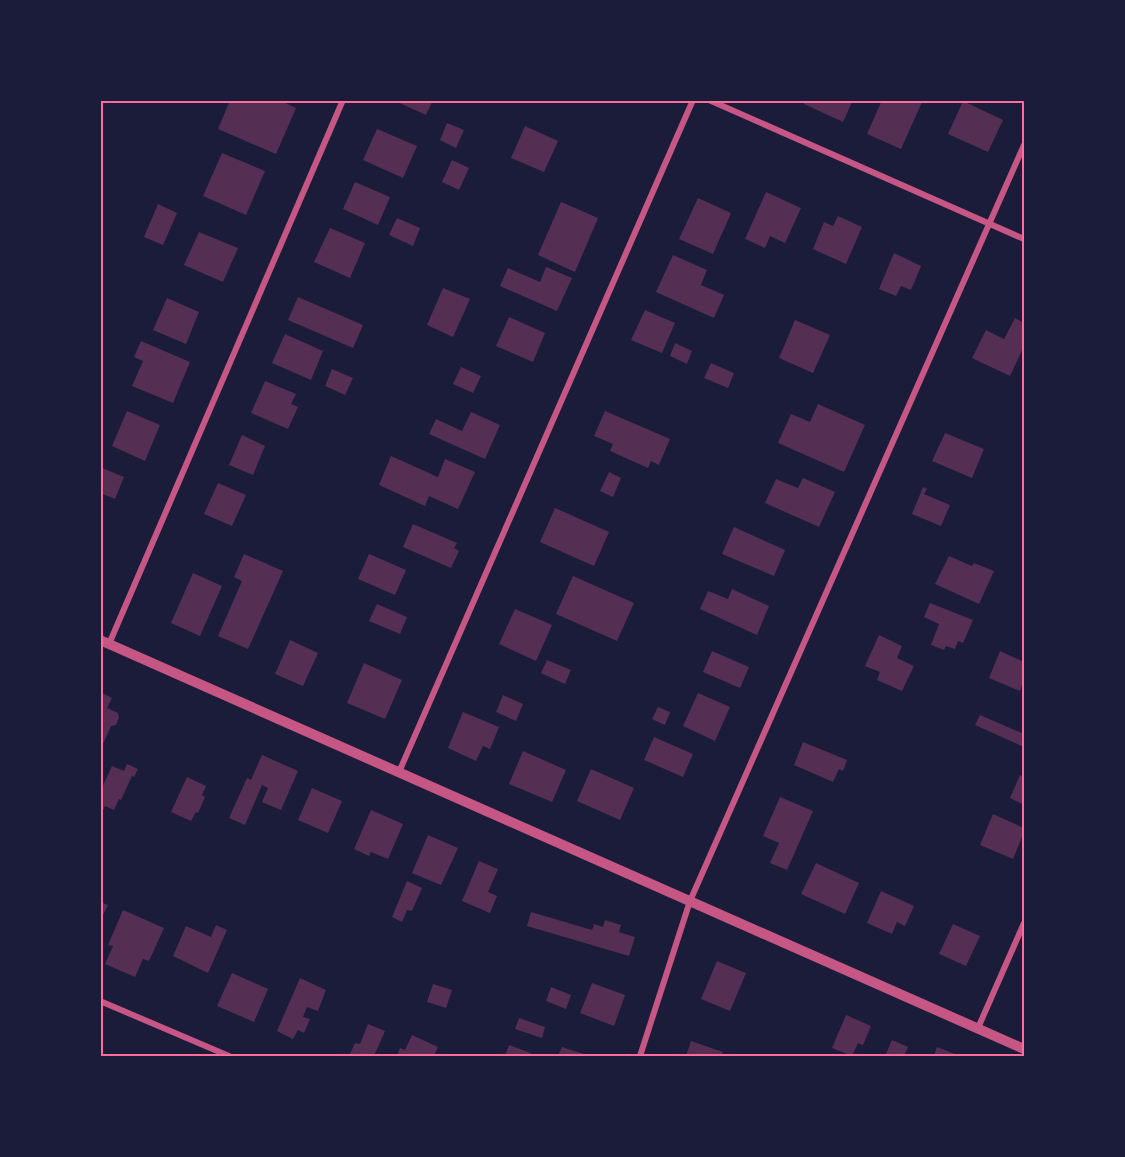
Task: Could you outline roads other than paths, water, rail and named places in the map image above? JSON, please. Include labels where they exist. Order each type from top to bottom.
[{"type":"street","points":[[343,100],[105,642],[1024,1049]]},
{"type":"street","points":[[399,772],[693,100]]},
{"type":"street","points":[[709,100],[1024,239]]},
{"type":"street","points":[[640,1056],[690,901],[1024,145]]},
{"type":"street","points":[[978,1028],[1024,923]]},
{"type":"street","points":[[100,1001],[229,1056]]}]
